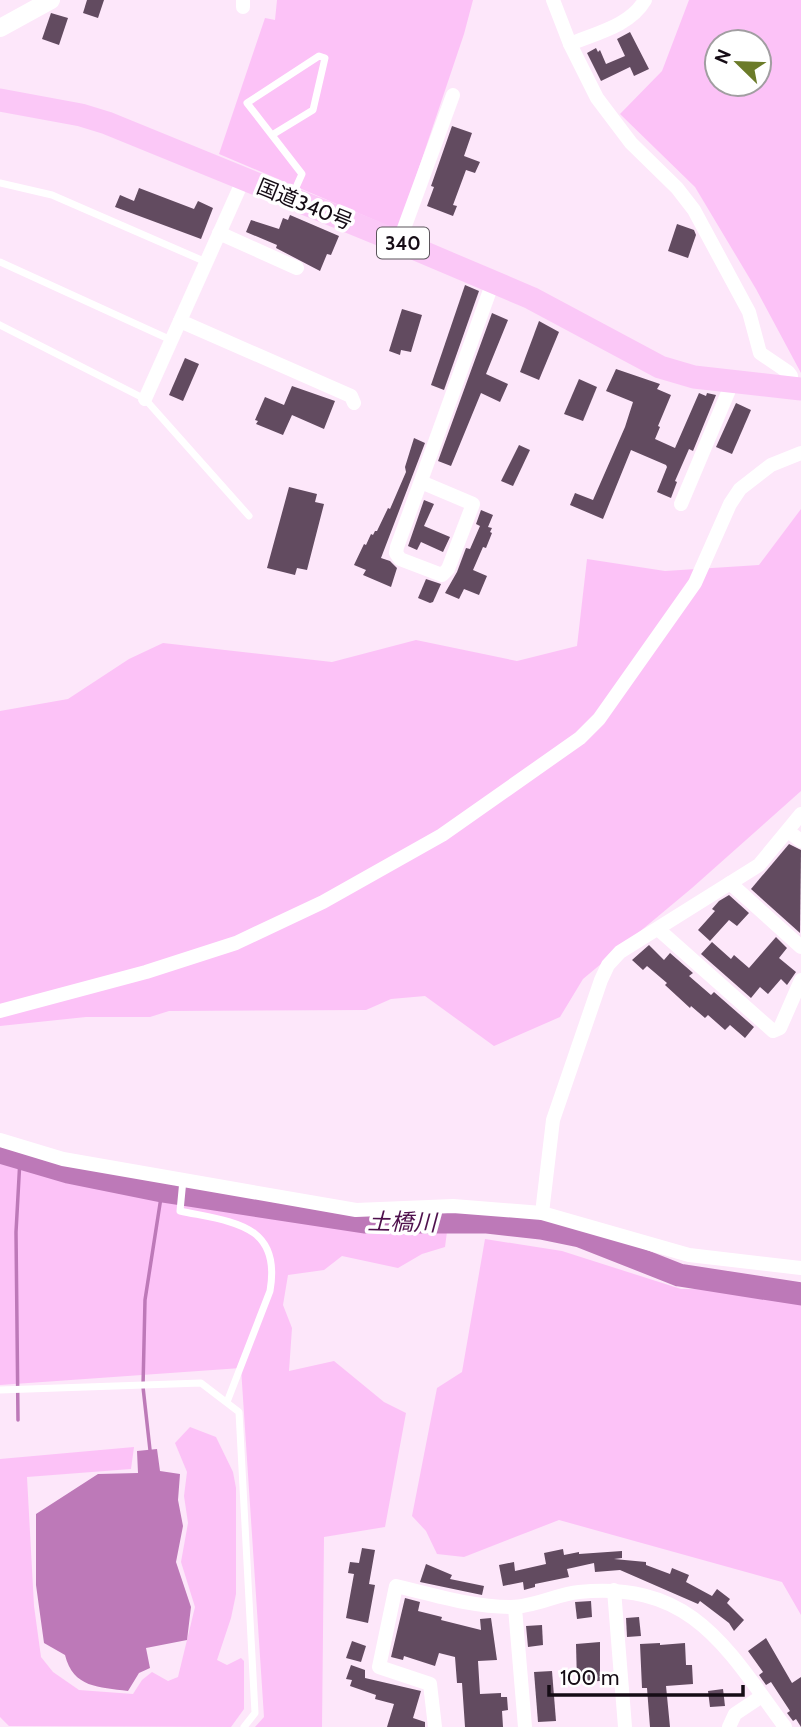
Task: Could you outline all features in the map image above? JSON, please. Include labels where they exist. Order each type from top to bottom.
[{"type":"highway","name":"国道340号","points":[[0,100],[81,115],[107,123],[244,178],[531,298],[660,367],[695,377],[732,383],[796,388]]},
{"type":"street","points":[[0,28],[51,0]]},
{"type":"street","points":[[553,0],[570,44],[597,98],[631,143],[677,188],[694,210],[744,301],[760,352],[789,372],[796,388]]},
{"type":"street","points":[[570,44],[626,21],[636,14],[645,0]]},
{"type":"street","points":[[399,242],[453,95]]},
{"type":"street","points":[[145,398],[244,178]]},
{"type":"street","points":[[219,233],[297,268]]},
{"type":"street","points":[[421,482],[473,504],[448,569],[442,575],[400,559],[396,553],[421,482],[493,282]]},
{"type":"street","points":[[180,321],[351,396],[354,402]]},
{"type":"street","points":[[681,504],[732,383]]},
{"type":"street","points":[[0,1011],[146,972],[236,943],[323,902],[442,835],[529,775],[580,737],[599,719],[695,583],[730,504],[740,489],[771,465],[801,453]]},
{"type":"street","points":[[542,1213],[553,1120],[608,965],[620,952],[759,865],[801,814]]},
{"type":"street","points":[[788,831],[801,841]]},
{"type":"street","points":[[730,883],[801,947]]},
{"type":"street","points":[[658,929],[773,1031],[780,1028],[801,980]]},
{"type":"street","points":[[0,1140],[63,1159],[356,1210],[453,1206],[542,1213],[689,1255],[801,1268]]},
{"type":"street","points":[[435,1727],[430,1684],[379,1667],[396,1586],[477,1605],[515,1608],[576,1592],[638,1592],[694,1617],[718,1639],[785,1727]]},
{"type":"street","points":[[614,1590],[625,1727]]},
{"type":"street","points":[[515,1608],[525,1727]]},
{"type":"street","points":[[729,1727],[735,1714],[762,1696]]},
{"type":"lane","points":[[272,135],[313,110],[325,58],[319,56],[247,103],[302,174],[291,198]]},
{"type":"lane","points":[[0,183],[52,195],[206,262]]},
{"type":"lane","points":[[0,261],[171,341]]},
{"type":"lane","points":[[0,325],[145,398],[249,516]]},
{"type":"lane","points":[[183,1180],[180,1211],[237,1224],[266,1244],[271,1257],[273,1272],[270,1291],[227,1402]]},
{"type":"lane","points":[[0,1390],[201,1382],[239,1412],[255,1713],[244,1727]]},
{"type":"shaded area","points":[[277,0],[473,0],[398,230],[219,154],[265,18],[275,20]]},
{"type":"shaded area","points":[[689,0],[801,0],[801,373],[756,289],[695,187],[620,114],[662,71]]},
{"type":"shaded area","points":[[801,509],[801,791],[692,888],[583,979],[560,1017],[494,1046],[425,996],[391,999],[366,1010],[169,1011],[150,1017],[86,1017],[0,1026],[0,711],[68,699],[129,659],[163,643],[332,662],[416,640],[517,661],[577,646],[587,559],[665,571],[759,565]]},
{"type":"shaded area","points":[[0,1159],[151,1195],[448,1224],[445,1247],[422,1254],[398,1268],[342,1256],[324,1270],[288,1275],[283,1305],[292,1328],[289,1371],[334,1361],[384,1402],[406,1413],[385,1527],[324,1537],[322,1727],[255,1727],[264,1717],[241,1368],[0,1385]]},
{"type":"shaded area","points":[[485,1239],[562,1251],[681,1289],[801,1290],[801,1615],[782,1582],[559,1520],[464,1557],[437,1554],[426,1531],[412,1516],[437,1388],[462,1372]]},
{"type":"shaded area","points":[[190,1427],[216,1437],[233,1472],[236,1488],[236,1594],[217,1660],[227,1665],[241,1658],[244,1661],[244,1709],[231,1727],[9,1726],[0,1717],[0,1459],[134,1447],[131,1469],[27,1477],[34,1606],[41,1657],[53,1672],[79,1690],[133,1694],[142,1680],[152,1672],[168,1681],[178,1677],[195,1607],[181,1562],[188,1523],[184,1496],[187,1472],[175,1443]]},
{"type":"shaded area","points":[[157,1449],[160,1471],[180,1474],[178,1500],[183,1526],[176,1562],[191,1607],[187,1640],[146,1648],[150,1668],[139,1673],[128,1691],[97,1687],[81,1680],[74,1674],[65,1655],[44,1643],[36,1585],[36,1514],[98,1474],[138,1473],[137,1451]]},
{"type":"building","points":[[87,0],[104,0],[98,18],[83,13]]},
{"type":"building","points":[[51,13],[68,18],[59,45],[42,39]]},
{"type":"building","points":[[630,32],[649,69],[634,76],[630,67],[601,81],[587,53],[596,48],[598,52],[600,50],[606,64],[625,56],[617,39]]},
{"type":"building","points":[[452,126],[472,133],[464,156],[480,162],[475,173],[466,170],[453,205],[457,206],[453,216],[427,206],[434,187],[431,186]]},
{"type":"building","points":[[139,188],[194,209],[198,201],[213,208],[201,239],[115,207],[120,195],[134,201]]},
{"type":"building","points":[[290,215],[339,236],[320,271],[276,248],[277,245],[246,232],[251,220],[279,229],[283,218],[288,220]]},
{"type":"building","points":[[677,224],[694,230],[696,235],[688,258],[668,251]]},
{"type":"building","points":[[465,285],[479,291],[444,390],[431,385]]},
{"type":"building","points":[[402,309],[422,315],[411,352],[401,350],[400,355],[389,351]]},
{"type":"building","points":[[492,313],[508,320],[486,374],[508,384],[500,402],[481,393],[451,466],[438,461]]},
{"type":"building","points":[[539,321],[559,332],[539,380],[520,372]]},
{"type":"building","points":[[185,358],[199,364],[183,401],[169,395]]},
{"type":"building","points":[[616,369],[660,384],[657,389],[671,395],[655,439],[675,448],[699,393],[706,396],[707,393],[716,395],[693,451],[689,449],[675,481],[677,482],[671,498],[657,492],[666,465],[631,450],[603,519],[570,505],[575,493],[593,500],[625,427],[633,402],[606,391]]},
{"type":"building","points":[[579,379],[597,387],[583,421],[564,414]]},
{"type":"building","points":[[292,386],[335,401],[324,429],[292,415],[283,435],[256,424],[258,421],[255,420],[265,397],[284,405]]},
{"type":"building","points":[[736,403],[751,410],[732,454],[716,447]]},
{"type":"building","points":[[414,438],[425,443],[381,558],[390,561],[397,568],[391,587],[363,575],[366,570],[354,565],[364,544],[366,545],[371,534],[377,531],[388,508],[390,509],[406,472],[405,467]]},
{"type":"building","points":[[519,445],[530,450],[513,486],[501,481]]},
{"type":"building","points":[[289,487],[317,494],[315,502],[324,504],[307,570],[297,568],[295,575],[267,568]]},
{"type":"building","points":[[424,500],[434,504],[424,526],[450,537],[443,552],[421,542],[417,550],[408,546]]},
{"type":"building","points":[[481,510],[493,515],[488,527],[492,528],[492,533],[473,570],[487,576],[479,595],[464,589],[459,599],[445,593],[466,548],[470,549],[480,526],[476,524]]},
{"type":"building","points":[[426,579],[441,584],[430,603],[418,598]]},
{"type":"building","points":[[789,844],[801,850],[800,933],[751,889]]},
{"type":"building","points":[[729,895],[749,913],[737,926],[729,920],[710,941],[698,930],[715,911],[712,909],[719,901]]},
{"type":"building","points":[[776,937],[787,948],[779,958],[796,972],[787,985],[781,979],[768,994],[760,987],[751,998],[701,954],[712,942],[731,959],[734,955],[749,968]]},
{"type":"building","points":[[649,945],[664,960],[670,953],[693,973],[689,976],[711,995],[714,992],[754,1027],[745,1038],[730,1025],[725,1030],[708,1015],[705,1018],[691,1006],[690,1008],[647,966],[643,970],[632,960]]},
{"type":"building","points":[[362,1548],[375,1550],[369,1584],[375,1585],[368,1623],[346,1618],[354,1574],[348,1573],[350,1562],[359,1563]]},
{"type":"building","points":[[563,1549],[564,1555],[622,1551],[622,1558],[614,1559],[646,1562],[646,1565],[670,1574],[672,1568],[689,1575],[686,1582],[712,1596],[717,1589],[730,1599],[727,1603],[744,1620],[734,1631],[729,1623],[700,1601],[698,1604],[620,1570],[595,1572],[594,1563],[567,1569],[569,1577],[535,1584],[535,1587],[524,1590],[523,1582],[503,1586],[499,1565],[514,1562],[515,1571],[546,1564],[544,1553]]},
{"type":"building","points":[[426,1564],[452,1575],[450,1579],[484,1586],[482,1595],[420,1582]]},
{"type":"building","points":[[405,1598],[420,1602],[418,1611],[481,1630],[480,1619],[491,1618],[497,1660],[478,1661],[480,1694],[501,1693],[501,1697],[507,1697],[508,1710],[502,1711],[503,1727],[465,1727],[462,1683],[457,1683],[455,1657],[439,1653],[435,1666],[404,1656],[403,1660],[391,1657]]},
{"type":"building","points":[[591,1601],[592,1617],[577,1619],[575,1602]]},
{"type":"building","points":[[639,1617],[641,1636],[627,1637],[626,1618]]},
{"type":"building","points":[[542,1625],[543,1645],[528,1647],[526,1626]]},
{"type":"building","points":[[766,1638],[792,1683],[801,1677],[801,1727],[796,1719],[793,1721],[787,1713],[790,1711],[771,1682],[766,1685],[759,1675],[763,1672],[748,1651]]},
{"type":"building","points":[[352,1641],[366,1646],[361,1662],[346,1658]]},
{"type":"building","points":[[600,1642],[600,1681],[577,1682],[576,1644]]},
{"type":"building","points":[[685,1643],[686,1665],[692,1665],[693,1684],[666,1686],[670,1727],[650,1727],[647,1688],[642,1688],[640,1644]]},
{"type":"building","points":[[351,1665],[365,1670],[365,1678],[421,1691],[413,1718],[425,1722],[425,1727],[387,1727],[394,1704],[375,1699],[376,1695],[350,1686],[352,1680],[346,1679]]},
{"type":"building","points":[[552,1671],[556,1721],[538,1722],[534,1672]]},
{"type":"building","points":[[723,1689],[725,1706],[710,1707],[708,1691]]},
{"type":"waterway","name":"土橋川","points":[[0,1152],[68,1172],[162,1191],[364,1222],[487,1222],[541,1228],[580,1236],[679,1275],[801,1294]]},
{"type":"waterway","points":[[18,1420],[16,1232],[20,1159]]},
{"type":"waterway","points":[[150,1450],[143,1387],[145,1300],[162,1191]]}]
